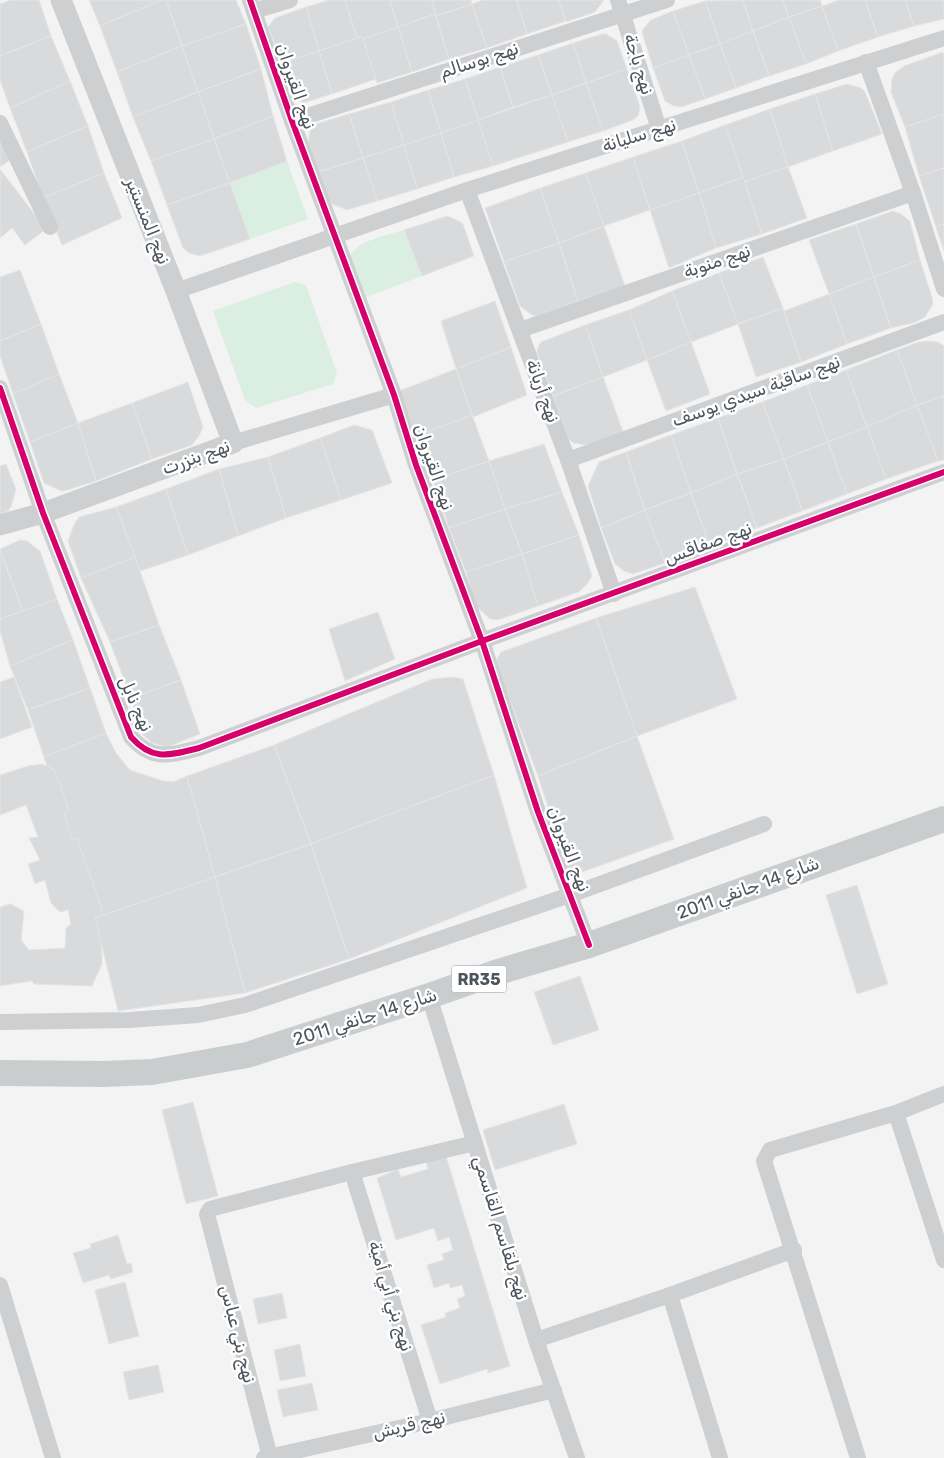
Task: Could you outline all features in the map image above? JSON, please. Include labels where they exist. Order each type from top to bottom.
[{"type":"main road","name":"شارع 14 جانفي 2011","points":[[0,1073],[104,1074],[152,1072],[247,1055],[498,972],[589,945],[944,819]]},
{"type":"street","name":"نهج المنستير","points":[[61,0],[176,290],[233,443]]},
{"type":"street","points":[[252,6],[290,0]]},
{"type":"street","name":"نهج بوسالم","points":[[292,121],[621,7],[667,0]]},
{"type":"street","name":"نهج القيروان","points":[[252,6],[292,121],[394,395],[416,465],[482,642],[538,812],[589,945]]},
{"type":"street","name":"نهج باجة","points":[[621,7],[659,129]]},
{"type":"street","name":"نهج سليانة","points":[[176,290],[467,190],[944,38]]},
{"type":"street","points":[[866,62],[913,193],[944,289]]},
{"type":"street","points":[[0,123],[50,227]]},
{"type":"street","name":"نهج أريانة","points":[[467,190],[568,460],[614,594]]},
{"type":"street","name":"نهج منوبة","points":[[520,330],[913,193]]},
{"type":"street","name":"نهج ساقية سيدي يوسف","points":[[568,460],[944,322]]},
{"type":"street","name":"نهج نابل","points":[[0,388],[43,513],[131,737],[140,747],[147,751],[156,754],[171,754],[200,748],[482,642]]},
{"type":"street","name":"نهج بنزرت","points":[[0,525],[43,513],[233,443],[394,395]]},
{"type":"street","name":"نهج صفاقس","points":[[482,642],[944,472]]},
{"type":"street","points":[[0,1022],[111,1020],[198,1015],[245,1005],[570,895],[764,824]]},
{"type":"street","name":"نهج بلقاسم القاسمي","points":[[429,996],[536,1340],[577,1458]]},
{"type":"street","points":[[858,1458],[794,1250],[764,1161],[770,1150],[896,1114],[944,1094]]},
{"type":"street","points":[[896,1114],[944,1260]]},
{"type":"street","points":[[352,1172],[475,1143]]},
{"type":"street","name":"نهج بني عباس","points":[[267,1457],[208,1211],[352,1172]]},
{"type":"street","name":"نهج بني أبي أمية","points":[[352,1172],[430,1421]]},
{"type":"street","points":[[536,1340],[670,1295],[794,1250]]},
{"type":"street","points":[[0,1285],[53,1458]]},
{"type":"street","points":[[670,1295],[720,1458]]},
{"type":"street","name":"نهج قريش","points":[[267,1457],[430,1421],[554,1390]]},
{"type":"green space","points":[[287,161],[308,219],[250,239],[230,183]]},
{"type":"green space","points":[[404,230],[422,276],[364,298],[349,257],[366,242]]},
{"type":"green space","points":[[295,282],[306,285],[337,373],[333,384],[256,408],[245,400],[213,311]]},
{"type":"building","points":[[11,0],[39,0],[51,36],[0,56],[0,4]]},
{"type":"building","points":[[89,0],[162,0],[100,26]]},
{"type":"building","points":[[166,0],[182,46],[117,72],[100,26]]},
{"type":"building","points":[[166,0],[236,0],[246,24],[182,46]]},
{"type":"building","points":[[329,0],[345,0],[357,38],[319,51],[306,7]]},
{"type":"building","points":[[345,0],[390,0],[398,27],[363,39],[362,36],[357,38]]},
{"type":"building","points":[[390,0],[432,0],[435,14],[398,27]]},
{"type":"building","points":[[432,0],[471,0],[472,4],[436,16]]},
{"type":"building","points":[[483,0],[517,0],[527,34],[487,48],[472,4]]},
{"type":"building","points":[[517,0],[559,0],[566,21],[527,34]]},
{"type":"building","points":[[559,0],[604,0],[595,12],[566,22]]},
{"type":"building","points":[[743,0],[753,31],[720,44],[705,1]]},
{"type":"building","points":[[743,0],[783,0],[789,17],[753,31]]},
{"type":"building","points":[[783,0],[820,0],[822,6],[789,17]]},
{"type":"building","points":[[839,0],[865,0],[878,37],[838,51],[822,6]]},
{"type":"building","points":[[865,0],[905,0],[914,26],[878,37]]},
{"type":"building","points":[[905,0],[944,0],[944,19],[914,26]]},
{"type":"building","points":[[705,1],[720,44],[689,55],[673,11]]},
{"type":"building","points":[[472,4],[487,48],[449,59],[436,16]]},
{"type":"building","points":[[822,6],[838,51],[806,64],[789,17]]},
{"type":"building","points":[[306,7],[319,51],[282,63],[268,27],[275,18]]},
{"type":"building","points":[[673,11],[689,55],[653,68],[642,32],[643,29],[651,20]]},
{"type":"building","points":[[435,14],[449,59],[412,72],[398,27]]},
{"type":"building","points":[[789,17],[806,64],[769,76],[753,31]]},
{"type":"building","points":[[246,24],[261,69],[198,92],[182,46]]},
{"type":"building","points":[[398,27],[412,72],[377,83],[363,39]]},
{"type":"building","points":[[753,31],[769,76],[736,88],[720,44]]},
{"type":"building","points":[[606,34],[617,41],[627,69],[586,83],[573,43]]},
{"type":"building","points":[[51,36],[70,81],[10,108],[0,80],[0,56]]},
{"type":"building","points":[[362,36],[376,79],[332,94],[319,51]]},
{"type":"building","points":[[573,43],[586,83],[552,95],[538,55]]},
{"type":"building","points":[[720,44],[736,88],[705,99],[689,55]]},
{"type":"building","points":[[182,46],[198,92],[133,117],[117,72]]},
{"type":"building","points":[[319,51],[332,94],[303,103],[295,98],[282,63]]},
{"type":"building","points":[[943,52],[944,114],[905,127],[891,92],[892,79],[895,73],[904,66]]},
{"type":"building","points":[[538,55],[552,95],[513,107],[500,67]]},
{"type":"building","points":[[689,55],[705,99],[681,107],[674,106],[665,101],[653,68]]},
{"type":"building","points":[[500,67],[513,107],[478,120],[465,79]]},
{"type":"building","points":[[261,69],[273,116],[214,139],[198,92]]},
{"type":"building","points":[[627,69],[640,107],[638,116],[633,120],[603,131],[586,83]]},
{"type":"building","points":[[465,79],[478,120],[441,133],[428,90]]},
{"type":"building","points":[[70,81],[88,126],[27,152],[10,108]]},
{"type":"building","points":[[586,83],[603,131],[568,142],[552,95]]},
{"type":"building","points":[[847,84],[861,88],[865,92],[882,134],[833,151],[815,94]]},
{"type":"building","points":[[428,90],[441,133],[404,145],[391,102]]},
{"type":"building","points":[[198,92],[214,139],[151,161],[133,117]]},
{"type":"building","points":[[815,94],[833,151],[788,167],[770,109]]},
{"type":"building","points":[[552,95],[568,142],[493,166],[478,120]]},
{"type":"building","points":[[391,102],[404,145],[363,158],[349,114]]},
{"type":"building","points":[[770,109],[788,167],[744,182],[725,125]]},
{"type":"building","points":[[349,114],[363,158],[318,172],[308,143],[310,131],[316,124]]},
{"type":"building","points":[[944,114],[944,168],[919,176],[905,127]]},
{"type":"building","points":[[273,116],[287,161],[230,183],[214,139]]},
{"type":"building","points":[[478,120],[493,166],[454,177],[441,133]]},
{"type":"building","points":[[725,125],[743,177],[699,193],[682,141]]},
{"type":"building","points":[[88,126],[104,173],[43,198],[27,152]]},
{"type":"building","points":[[441,133],[454,177],[417,189],[404,145]]},
{"type":"building","points":[[214,139],[230,183],[167,205],[151,161]]},
{"type":"building","points":[[0,141],[13,158],[0,167]]},
{"type":"building","points":[[682,141],[699,193],[650,210],[633,157]]},
{"type":"building","points":[[404,145],[417,189],[377,201],[363,158]]},
{"type":"building","points":[[633,157],[650,210],[604,226],[586,173]]},
{"type":"building","points":[[363,158],[377,201],[347,210],[332,204],[325,193],[318,172]]},
{"type":"building","points":[[788,167],[807,218],[762,234],[744,182]]},
{"type":"building","points":[[944,168],[944,224],[936,227],[919,176]]},
{"type":"building","points":[[0,169],[46,229],[25,245],[12,228],[0,238]]},
{"type":"building","points":[[104,173],[122,218],[62,245],[43,198]]},
{"type":"building","points":[[586,173],[604,226],[559,243],[540,188]]},
{"type":"building","points":[[743,177],[762,234],[716,248],[699,193]]},
{"type":"building","points":[[230,183],[250,239],[200,256],[189,253],[183,248],[167,205]]},
{"type":"building","points":[[540,188],[559,243],[504,262],[485,208]]},
{"type":"building","points":[[699,193],[716,248],[669,268],[650,210]]},
{"type":"building","points":[[893,211],[910,221],[920,260],[874,277],[856,224]]},
{"type":"building","points":[[447,216],[463,224],[474,256],[422,276],[404,230]]},
{"type":"building","points":[[856,224],[874,277],[829,294],[809,240]]},
{"type":"building","points":[[944,224],[944,251],[936,227]]},
{"type":"building","points":[[604,226],[625,286],[578,301],[559,243]]},
{"type":"building","points":[[559,243],[578,301],[537,316],[532,315],[520,306],[504,262]]},
{"type":"building","points":[[763,257],[783,308],[738,324],[719,273]]},
{"type":"building","points":[[920,260],[933,304],[925,317],[913,323],[891,328],[874,277]]},
{"type":"building","points":[[20,270],[41,324],[0,341],[0,277]]},
{"type":"building","points":[[719,273],[738,324],[691,342],[672,291]]},
{"type":"building","points":[[874,277],[891,328],[847,344],[829,294]]},
{"type":"building","points":[[672,291],[691,342],[647,360],[629,310]]},
{"type":"building","points":[[829,294],[847,344],[801,362],[784,311]]},
{"type":"building","points":[[495,301],[511,347],[456,369],[441,321]]},
{"type":"building","points":[[783,308],[801,362],[756,377],[738,324]]},
{"type":"building","points":[[629,310],[647,360],[603,377],[585,325]]},
{"type":"building","points":[[41,324],[59,374],[13,394],[0,356],[0,341]]},
{"type":"building","points":[[585,325],[603,377],[553,396],[537,352],[538,347],[541,342]]},
{"type":"building","points":[[691,342],[710,394],[666,411],[647,360]]},
{"type":"building","points":[[919,342],[938,342],[944,346],[944,396],[917,405],[897,350]]},
{"type":"building","points":[[511,347],[527,395],[473,417],[456,369]]},
{"type":"building","points":[[897,350],[917,405],[867,427],[846,370]]},
{"type":"building","points":[[456,369],[472,415],[416,436],[399,391]]},
{"type":"building","points":[[846,370],[867,427],[828,442],[807,385]]},
{"type":"building","points":[[59,374],[78,423],[30,442],[13,394]]},
{"type":"building","points":[[603,377],[624,434],[587,445],[573,443],[568,438],[553,396]]},
{"type":"building","points":[[188,382],[203,427],[199,436],[192,445],[152,459],[132,403]]},
{"type":"building","points":[[807,385],[828,442],[784,459],[762,402]]},
{"type":"building","points":[[944,396],[944,460],[938,461],[917,405]]},
{"type":"building","points":[[762,402],[784,459],[737,474],[718,418]]},
{"type":"building","points":[[132,403],[152,459],[96,481],[78,423]]},
{"type":"building","points":[[917,405],[938,461],[886,479],[867,427]]},
{"type":"building","points":[[472,415],[489,461],[433,480],[416,436]]},
{"type":"building","points":[[718,418],[737,474],[691,493],[671,435]]},
{"type":"building","points":[[78,423],[96,481],[64,491],[59,490],[44,483],[30,442]]},
{"type":"building","points":[[354,425],[372,430],[392,483],[341,500],[320,438]]},
{"type":"building","points":[[867,427],[886,479],[847,494],[828,442]]},
{"type":"building","points":[[671,435],[691,493],[645,510],[626,452]]},
{"type":"building","points":[[320,438],[341,500],[286,518],[268,457]]},
{"type":"building","points":[[828,442],[847,494],[802,511],[784,459]]},
{"type":"building","points":[[544,444],[562,492],[505,509],[489,461]]},
{"type":"building","points":[[626,452],[645,510],[601,528],[588,486],[599,462]]},
{"type":"building","points":[[268,457],[286,518],[238,536],[219,469]]},
{"type":"building","points":[[784,459],[802,511],[757,528],[737,474]]},
{"type":"building","points":[[489,461],[505,509],[449,528],[433,480]]},
{"type":"building","points":[[6,464],[16,489],[11,507],[8,511],[0,514],[0,466]]},
{"type":"building","points":[[219,469],[238,536],[188,555],[166,489]]},
{"type":"building","points":[[737,474],[757,528],[710,547],[691,493]]},
{"type":"building","points":[[166,489],[188,555],[140,571],[116,507]]},
{"type":"building","points":[[562,492],[579,535],[522,554],[505,509]]},
{"type":"building","points":[[691,493],[710,547],[665,563],[645,510]]},
{"type":"building","points":[[116,507],[135,557],[81,578],[68,541],[74,525],[79,517]]},
{"type":"building","points":[[505,509],[522,554],[466,572],[449,528]]},
{"type":"building","points":[[645,510],[665,563],[633,574],[624,571],[615,564],[601,528]]},
{"type":"building","points":[[579,535],[592,576],[588,583],[579,592],[538,606],[522,554]]},
{"type":"building","points":[[20,540],[27,541],[40,551],[57,599],[23,611],[0,550]]},
{"type":"building","points":[[0,550],[23,611],[0,619]]},
{"type":"building","points":[[522,554],[538,606],[498,620],[490,619],[475,605],[466,572]]},
{"type":"building","points":[[135,557],[159,625],[110,642],[81,578]]},
{"type":"building","points":[[695,587],[737,699],[637,736],[596,618]]},
{"type":"building","points":[[57,599],[73,640],[10,666],[0,631],[0,619]]},
{"type":"building","points":[[378,612],[395,659],[345,681],[329,629]]},
{"type":"building","points":[[596,618],[637,736],[538,776],[498,668],[497,659],[501,652]]},
{"type":"building","points":[[159,625],[181,680],[131,698],[110,642]]},
{"type":"building","points":[[73,640],[90,688],[28,710],[10,666]]},
{"type":"building","points":[[14,677],[32,727],[0,739],[0,682]]},
{"type":"building","points":[[453,677],[463,679],[494,775],[311,844],[274,745],[432,679]]},
{"type":"building","points":[[181,680],[200,734],[167,747],[152,743],[142,734],[131,698]]},
{"type":"building","points":[[90,688],[106,733],[44,757],[28,710]]},
{"type":"building","points":[[106,733],[116,753],[130,770],[163,781],[173,782],[187,776],[215,877],[95,918],[44,757]]},
{"type":"building","points":[[637,736],[674,839],[571,876],[538,776]]},
{"type":"building","points":[[274,745],[311,844],[215,877],[187,776]]},
{"type":"building","points":[[42,764],[54,769],[69,810],[64,813],[72,839],[77,838],[101,907],[102,964],[92,986],[34,984],[32,981],[0,986],[0,907],[10,904],[24,911],[21,940],[29,950],[65,948],[66,928],[71,924],[68,910],[60,912],[51,903],[45,880],[35,884],[28,864],[40,860],[29,838],[38,837],[26,805],[0,815],[0,775],[28,766]]},
{"type":"building","points":[[494,775],[527,888],[349,959],[311,844]]},
{"type":"building","points":[[311,844],[349,959],[245,993],[215,877]]},
{"type":"building","points":[[215,877],[245,993],[118,1011],[95,918]]},
{"type":"building","points":[[857,885],[888,984],[857,994],[826,895]]},
{"type":"building","points":[[580,976],[599,1030],[553,1045],[534,992]]},
{"type":"building","points":[[193,1102],[218,1196],[186,1204],[162,1110]]},
{"type":"building","points":[[564,1104],[577,1144],[495,1170],[483,1130]]},
{"type":"building","points":[[446,1156],[510,1366],[488,1373],[487,1369],[440,1384],[421,1325],[446,1317],[445,1313],[460,1308],[457,1299],[465,1296],[462,1285],[450,1288],[449,1283],[434,1288],[427,1265],[444,1260],[442,1254],[453,1250],[449,1237],[438,1241],[434,1228],[396,1240],[377,1178],[398,1169],[401,1177],[428,1169],[426,1162]]},
{"type":"building","points":[[118,1235],[127,1264],[131,1263],[133,1272],[111,1279],[109,1275],[83,1283],[73,1253],[91,1248],[90,1244]]},
{"type":"building","points":[[125,1282],[139,1336],[109,1344],[95,1290]]},
{"type":"building","points":[[282,1293],[287,1318],[258,1324],[253,1299]]},
{"type":"building","points":[[300,1344],[306,1376],[280,1381],[274,1350]]},
{"type":"building","points":[[158,1365],[164,1392],[129,1400],[123,1372]]},
{"type":"building","points":[[312,1383],[318,1410],[283,1417],[277,1390]]},
{"type":"cycle path","points":[[250,0],[292,121],[394,395],[416,465],[482,641],[538,812],[589,945]]},
{"type":"cycle path","points":[[0,388],[43,513],[131,737],[147,750],[162,754],[179,753],[199,748],[482,641],[944,472]]}]
